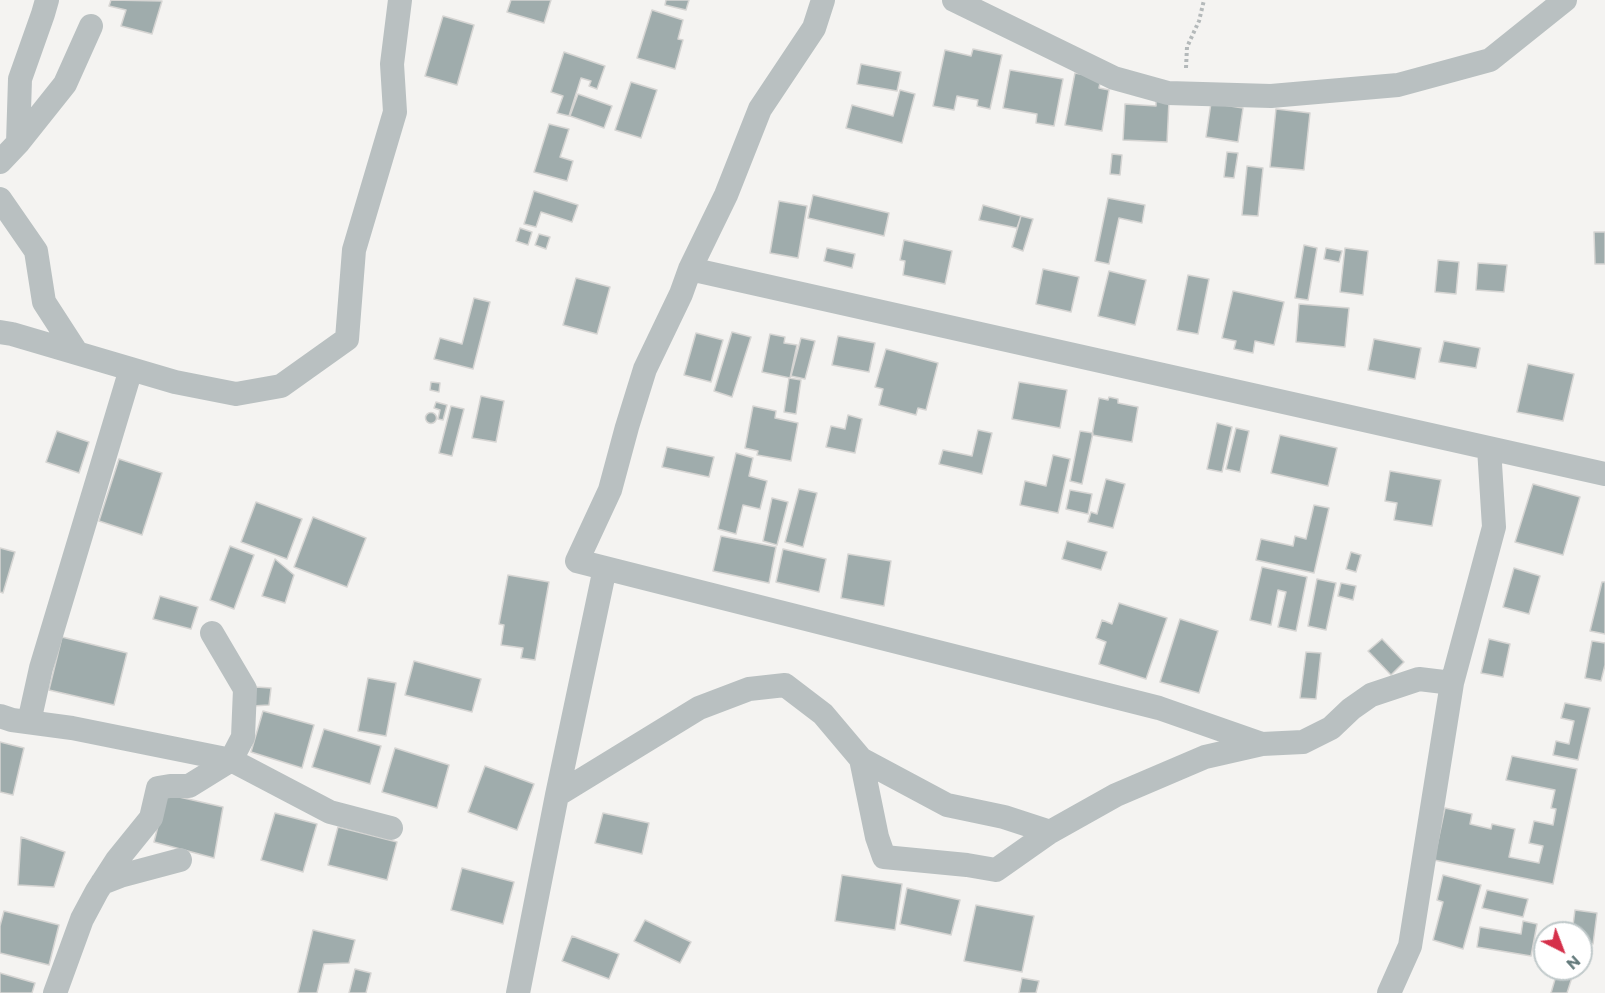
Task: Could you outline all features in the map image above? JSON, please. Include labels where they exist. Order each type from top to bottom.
[{"type":"street","points":[[18,143],[20,79],[47,0]]},
{"type":"street","points":[[0,332],[175,382],[236,394],[281,386],[347,339],[354,250],[395,112],[392,64],[400,0]]},
{"type":"street","points":[[823,0],[814,28],[760,109],[726,195],[645,369],[609,490],[577,561],[1159,708],[1262,744]]},
{"type":"street","points":[[954,0],[1114,78],[1168,93],[1271,96],[1398,85],[1490,60],[1565,0]]},
{"type":"street","points":[[0,162],[65,84],[91,26]]},
{"type":"street","points":[[0,199],[36,251],[44,302],[77,353]]},
{"type":"street","points":[[690,269],[1605,474]]},
{"type":"street","points":[[29,722],[41,668],[131,369]]},
{"type":"street","points":[[1389,993],[1410,946],[1452,683],[1494,527],[1489,448]]},
{"type":"street","points":[[518,993],[605,568]]},
{"type":"street","points":[[55,993],[82,919],[117,860],[152,818],[158,788],[189,786],[231,760],[243,737],[245,689],[212,633]]},
{"type":"street","points":[[861,759],[877,837],[884,857],[996,870],[1050,832],[1116,795],[1205,757],[1262,744],[1303,742],[1331,728],[1351,709],[1371,695],[1419,679],[1452,683]]},
{"type":"street","points":[[557,795],[699,708],[749,689],[785,685],[823,714],[861,759],[947,805],[1004,817],[1050,832]]},
{"type":"street","points":[[0,716],[231,760],[330,812],[391,828]]},
{"type":"street","points":[[102,883],[180,860]]},
{"type":"path","points":[[1185,94],[1187,47],[1199,21],[1204,0]]},
{"type":"building","points":[[111,0],[162,1],[152,34],[121,26],[126,10],[109,6]]},
{"type":"building","points":[[511,0],[551,0],[544,23],[507,12]]},
{"type":"building","points":[[666,0],[689,0],[686,10],[665,5]]},
{"type":"building","points":[[652,10],[683,20],[678,39],[683,40],[675,69],[637,58]]},
{"type":"building","points":[[443,16],[474,25],[457,85],[425,76]]},
{"type":"building","points":[[973,49],[1002,55],[990,109],[977,106],[978,100],[957,96],[954,110],[933,106],[945,50],[971,56]]},
{"type":"building","points":[[564,52],[605,66],[597,89],[589,86],[591,81],[581,78],[569,116],[557,113],[563,96],[551,92]]},
{"type":"building","points":[[861,64],[901,72],[897,91],[857,84]]},
{"type":"building","points":[[1010,70],[1063,79],[1054,126],[1036,123],[1037,114],[1003,108]]},
{"type":"building","points":[[1075,73],[1101,78],[1099,88],[1109,90],[1102,131],[1065,125]]},
{"type":"building","points":[[631,82],[657,90],[641,138],[615,130]]},
{"type":"building","points":[[900,90],[915,94],[902,143],[846,128],[852,105],[893,116]]},
{"type":"building","points":[[578,94],[612,106],[604,128],[570,116]]},
{"type":"building","points":[[1156,101],[1169,101],[1167,142],[1123,140],[1125,104],[1156,106]]},
{"type":"building","points":[[1211,103],[1243,108],[1238,142],[1206,137]]},
{"type":"building","points":[[1276,109],[1310,113],[1304,170],[1270,167]]},
{"type":"building","points":[[549,124],[569,129],[560,157],[573,161],[567,181],[534,172]]},
{"type":"building","points":[[1227,152],[1238,153],[1234,178],[1224,177]]},
{"type":"building","points":[[1112,154],[1122,155],[1120,175],[1110,174]]},
{"type":"building","points":[[1247,166],[1263,168],[1258,216],[1242,215]]},
{"type":"building","points":[[534,191],[578,205],[572,222],[541,212],[536,227],[524,224]]},
{"type":"building","points":[[813,195],[889,213],[884,236],[808,218]]},
{"type":"building","points":[[1108,198],[1145,205],[1142,223],[1119,218],[1109,264],[1095,261]]},
{"type":"building","points":[[779,201],[807,206],[798,258],[770,253]]},
{"type":"building","points":[[983,205],[1021,216],[1017,228],[979,220]]},
{"type":"building","points":[[1021,216],[1033,219],[1023,251],[1012,247]]},
{"type":"building","points":[[520,228],[532,232],[528,245],[516,241]]},
{"type":"building","points":[[1594,232],[1605,232],[1605,264],[1595,264]]},
{"type":"building","points":[[539,234],[550,237],[546,249],[535,245]]},
{"type":"building","points":[[904,240],[952,251],[945,284],[903,275],[905,261],[900,260]]},
{"type":"building","points":[[1304,245],[1317,248],[1308,300],[1295,298]]},
{"type":"building","points":[[827,248],[855,254],[852,268],[824,261]]},
{"type":"building","points":[[1326,248],[1342,251],[1339,262],[1324,259]]},
{"type":"building","points":[[1345,248],[1368,251],[1363,295],[1340,292]]},
{"type":"building","points":[[1438,260],[1459,262],[1456,294],[1435,292]]},
{"type":"building","points":[[1478,263],[1507,265],[1504,292],[1476,290]]},
{"type":"building","points":[[1043,269],[1079,277],[1071,312],[1036,304]]},
{"type":"building","points":[[1109,271],[1146,280],[1135,325],[1098,316]]},
{"type":"building","points":[[1188,275],[1209,279],[1198,334],[1177,330]]},
{"type":"building","points":[[576,278],[610,287],[597,334],[563,325]]},
{"type":"building","points":[[1233,291],[1284,302],[1274,345],[1255,341],[1253,353],[1234,349],[1236,341],[1222,338]]},
{"type":"building","points":[[474,298],[490,302],[473,369],[434,359],[440,338],[462,344]]},
{"type":"building","points":[[1299,304],[1349,308],[1345,347],[1296,342]]},
{"type":"building","points":[[732,332],[751,337],[732,397],[714,391]]},
{"type":"building","points":[[696,333],[723,340],[711,382],[684,375]]},
{"type":"building","points":[[770,334],[785,337],[784,343],[797,345],[790,378],[762,372]]},
{"type":"building","points":[[838,336],[875,343],[869,372],[832,365]]},
{"type":"building","points":[[801,338],[815,341],[805,379],[791,376]]},
{"type":"building","points":[[1374,339],[1421,348],[1415,379],[1368,370]]},
{"type":"building","points":[[1444,341],[1480,348],[1476,368],[1439,362]]},
{"type":"building","points":[[886,349],[938,363],[926,410],[918,408],[916,415],[879,405],[883,389],[875,387]]},
{"type":"building","points":[[1528,364],[1574,374],[1563,421],[1517,412]]},
{"type":"building","points":[[789,378],[801,380],[796,414],[784,412]]},
{"type":"building","points":[[431,382],[440,383],[439,392],[430,390]]},
{"type":"building","points":[[1019,382],[1067,390],[1060,428],[1012,419]]},
{"type":"building","points":[[481,396],[504,401],[496,442],[472,438]]},
{"type":"building","points":[[1109,397],[1118,399],[1118,403],[1138,407],[1132,442],[1092,435],[1099,398],[1108,400]]},
{"type":"building","points":[[436,402],[447,405],[443,420],[438,419],[440,410],[434,408]]},
{"type":"building","points":[[451,406],[464,409],[452,456],[439,453]]},
{"type":"building","points":[[753,406],[776,411],[775,418],[798,423],[791,461],[757,455],[758,451],[745,448]]},
{"type":"building","points":[[431,412],[437,418],[431,424],[425,418]]},
{"type":"building","points":[[848,415],[862,419],[855,453],[826,447],[831,426],[845,429]]},
{"type":"building","points":[[1217,423],[1232,427],[1222,472],[1207,469]]},
{"type":"building","points":[[1236,428],[1249,431],[1240,472],[1226,469]]},
{"type":"building","points":[[978,430],[992,433],[982,474],[939,464],[943,450],[972,456]]},
{"type":"building","points":[[57,431],[89,442],[79,473],[46,462]]},
{"type":"building","points":[[1080,431],[1093,433],[1082,484],[1070,481]]},
{"type":"building","points":[[1280,435],[1337,448],[1328,486],[1271,473]]},
{"type":"building","points":[[667,447],[714,457],[709,477],[662,467]]},
{"type":"building","points":[[736,453],[753,458],[749,476],[767,481],[760,509],[743,505],[736,534],[718,529]]},
{"type":"building","points":[[1053,455],[1070,459],[1058,513],[1020,505],[1025,481],[1046,486]]},
{"type":"building","points":[[119,459],[162,473],[142,535],[99,521]]},
{"type":"building","points":[[1390,471],[1441,480],[1432,526],[1394,520],[1397,503],[1385,501]]},
{"type":"building","points":[[1106,479],[1125,484],[1113,528],[1088,522],[1091,512],[1097,514]]},
{"type":"building","points":[[1533,484],[1580,497],[1563,555],[1515,542]]},
{"type":"building","points":[[799,489],[817,493],[803,547],[785,542]]},
{"type":"building","points":[[1070,490],[1092,494],[1088,514],[1066,509]]},
{"type":"building","points":[[772,498],[788,502],[777,545],[763,541]]},
{"type":"building","points":[[256,502],[302,519],[287,559],[241,542]]},
{"type":"building","points":[[1314,505],[1329,508],[1314,573],[1256,560],[1261,539],[1293,546],[1295,536],[1306,539]]},
{"type":"building","points":[[313,517],[366,538],[347,587],[294,567]]},
{"type":"building","points":[[721,536],[776,547],[769,583],[713,571]]},
{"type":"building","points":[[1067,541],[1107,552],[1101,570],[1062,559]]},
{"type":"building","points":[[230,546],[254,555],[234,609],[210,600]]},
{"type":"building","points":[[0,548],[15,552],[3,593],[0,592]]},
{"type":"building","points":[[783,549],[826,559],[819,592],[776,582]]},
{"type":"building","points":[[1351,552],[1361,555],[1356,572],[1346,569]]},
{"type":"building","points":[[848,554],[891,561],[884,606],[841,598]]},
{"type":"building","points":[[275,559],[294,575],[285,603],[262,596]]},
{"type":"building","points":[[1262,567],[1307,577],[1296,631],[1278,627],[1286,592],[1278,590],[1271,625],[1250,620]]},
{"type":"building","points":[[1514,568],[1540,576],[1529,614],[1503,607]]},
{"type":"building","points":[[508,575],[549,582],[535,660],[521,658],[523,648],[501,645],[504,625],[499,624]]},
{"type":"building","points":[[1317,579],[1336,583],[1326,630],[1308,626]]},
{"type":"building","points":[[1602,582],[1605,582],[1605,634],[1590,631]]},
{"type":"building","points":[[1341,583],[1356,586],[1353,600],[1338,596]]},
{"type":"building","points":[[160,596],[198,607],[191,629],[153,619]]},
{"type":"building","points":[[1119,603],[1167,618],[1146,679],[1099,664],[1106,642],[1096,638],[1102,620],[1112,624]]},
{"type":"building","points":[[1180,619],[1218,631],[1199,693],[1160,682]]},
{"type":"building","points":[[62,637],[127,653],[114,705],[49,690]]},
{"type":"building","points":[[1382,639],[1404,662],[1391,675],[1368,651]]},
{"type":"building","points":[[1489,639],[1510,644],[1503,677],[1481,673]]},
{"type":"building","points":[[1592,641],[1605,643],[1605,665],[1601,681],[1585,678]]},
{"type":"building","points":[[1306,652],[1321,653],[1316,699],[1300,698]]},
{"type":"building","points":[[414,661],[481,679],[472,712],[405,695]]},
{"type":"building","points":[[368,678],[396,683],[386,736],[358,731]]},
{"type":"building","points":[[256,687],[271,688],[269,705],[252,706]]},
{"type":"building","points":[[1565,703],[1590,708],[1578,760],[1553,755],[1556,741],[1569,744],[1574,721],[1561,718]]},
{"type":"building","points":[[263,711],[314,725],[302,768],[251,752]]},
{"type":"building","points":[[324,729],[381,746],[370,784],[312,767]]},
{"type":"building","points":[[0,742],[24,748],[13,795],[0,792]]},
{"type":"building","points":[[395,748],[449,765],[437,808],[382,792]]},
{"type":"building","points":[[1512,756],[1577,769],[1553,884],[1434,860],[1445,808],[1472,814],[1470,824],[1491,829],[1492,824],[1515,829],[1509,857],[1539,863],[1543,846],[1529,843],[1534,821],[1553,825],[1556,809],[1551,808],[1555,790],[1506,780]]},
{"type":"building","points":[[485,766],[534,784],[517,830],[468,812]]},
{"type":"building","points":[[166,794],[223,807],[214,858],[154,842]]},
{"type":"building","points":[[275,813],[317,824],[303,872],[261,860]]},
{"type":"building","points":[[603,813],[649,823],[642,854],[595,843]]},
{"type":"building","points":[[338,827],[397,842],[387,880],[328,865]]},
{"type":"building","points":[[21,837],[65,852],[54,887],[18,885]]},
{"type":"building","points":[[462,868],[514,882],[503,924],[451,910]]},
{"type":"building","points":[[842,875],[902,884],[895,930],[835,921]]},
{"type":"building","points":[[1443,875],[1481,885],[1463,949],[1433,940],[1443,902],[1437,900]]},
{"type":"building","points":[[907,888],[960,900],[951,935],[900,924]]},
{"type":"building","points":[[1487,890],[1528,899],[1523,917],[1482,908]]},
{"type":"building","points":[[976,905],[1034,916],[1022,972],[964,961]]},
{"type":"building","points":[[1575,910],[1597,913],[1593,944],[1593,921],[1574,921]]},
{"type":"building","points":[[4,911],[59,925],[49,965],[0,953],[0,926]]},
{"type":"building","points":[[645,920],[691,942],[680,963],[634,941]]},
{"type":"building","points":[[1523,921],[1533,923],[1531,956],[1477,947],[1480,927],[1521,934]]},
{"type":"building","points":[[313,930],[355,940],[349,963],[324,964],[317,993],[298,993]]},
{"type":"building","points":[[572,936],[619,954],[609,979],[562,961]]},
{"type":"building","points":[[355,969],[371,973],[366,993],[349,993]]},
{"type":"building","points":[[0,973],[35,983],[32,993],[0,993]]},
{"type":"building","points":[[1022,978],[1039,981],[1036,993],[1019,993]]},
{"type":"building","points":[[1554,981],[1571,981],[1567,993],[1551,993]]}]
